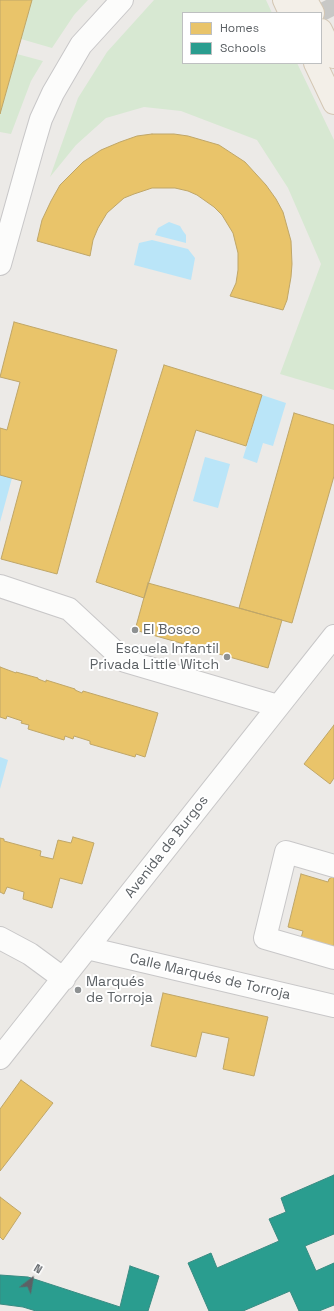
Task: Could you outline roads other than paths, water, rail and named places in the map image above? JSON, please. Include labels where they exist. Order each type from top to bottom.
[{"type":"main road","points":[[284,0],[290,12]]},
{"type":"main road","points":[[306,0],[312,12]]},
{"type":"main road","points":[[322,32],[334,57]]},
{"type":"main road","points":[[315,64],[334,103]]},
{"type":"street","points":[[0,264],[41,119],[53,94],[81,45],[122,0]]},
{"type":"street","points":[[0,586],[69,609],[125,661],[278,706]]},
{"type":"street","name":"Avenida de Burgos","points":[[0,1058],[334,636]]},
{"type":"street","points":[[334,866],[286,852],[265,938],[334,958]]},
{"type":"street","points":[[0,938],[30,954],[64,979]]},
{"type":"street","name":"Calle Marqués de Torroja","points":[[87,948],[334,1006]]},
{"type":"water","points":[[169,222],[180,226],[186,235],[186,243],[155,235],[158,228]]},
{"type":"water","points":[[152,240],[188,249],[195,258],[191,280],[134,265],[139,243]]},
{"type":"water","points":[[262,395],[286,403],[273,446],[263,443],[257,463],[243,458]]},
{"type":"water","points":[[205,457],[230,464],[218,508],[193,501]]},
{"type":"water","points":[[0,475],[12,478],[0,522]]},
{"type":"water","points":[[0,757],[8,760],[0,789]]},
{"type":"tunnel","points":[[326,0],[334,16]]},
{"type":"place","name":"El Bosco","points":[[135,630]]},
{"type":"place","name":"Escuela Infantil Privada Little Witch","points":[[227,657]]},
{"type":"place","name":"Marqués de Torroja","points":[[78,990]]}]
